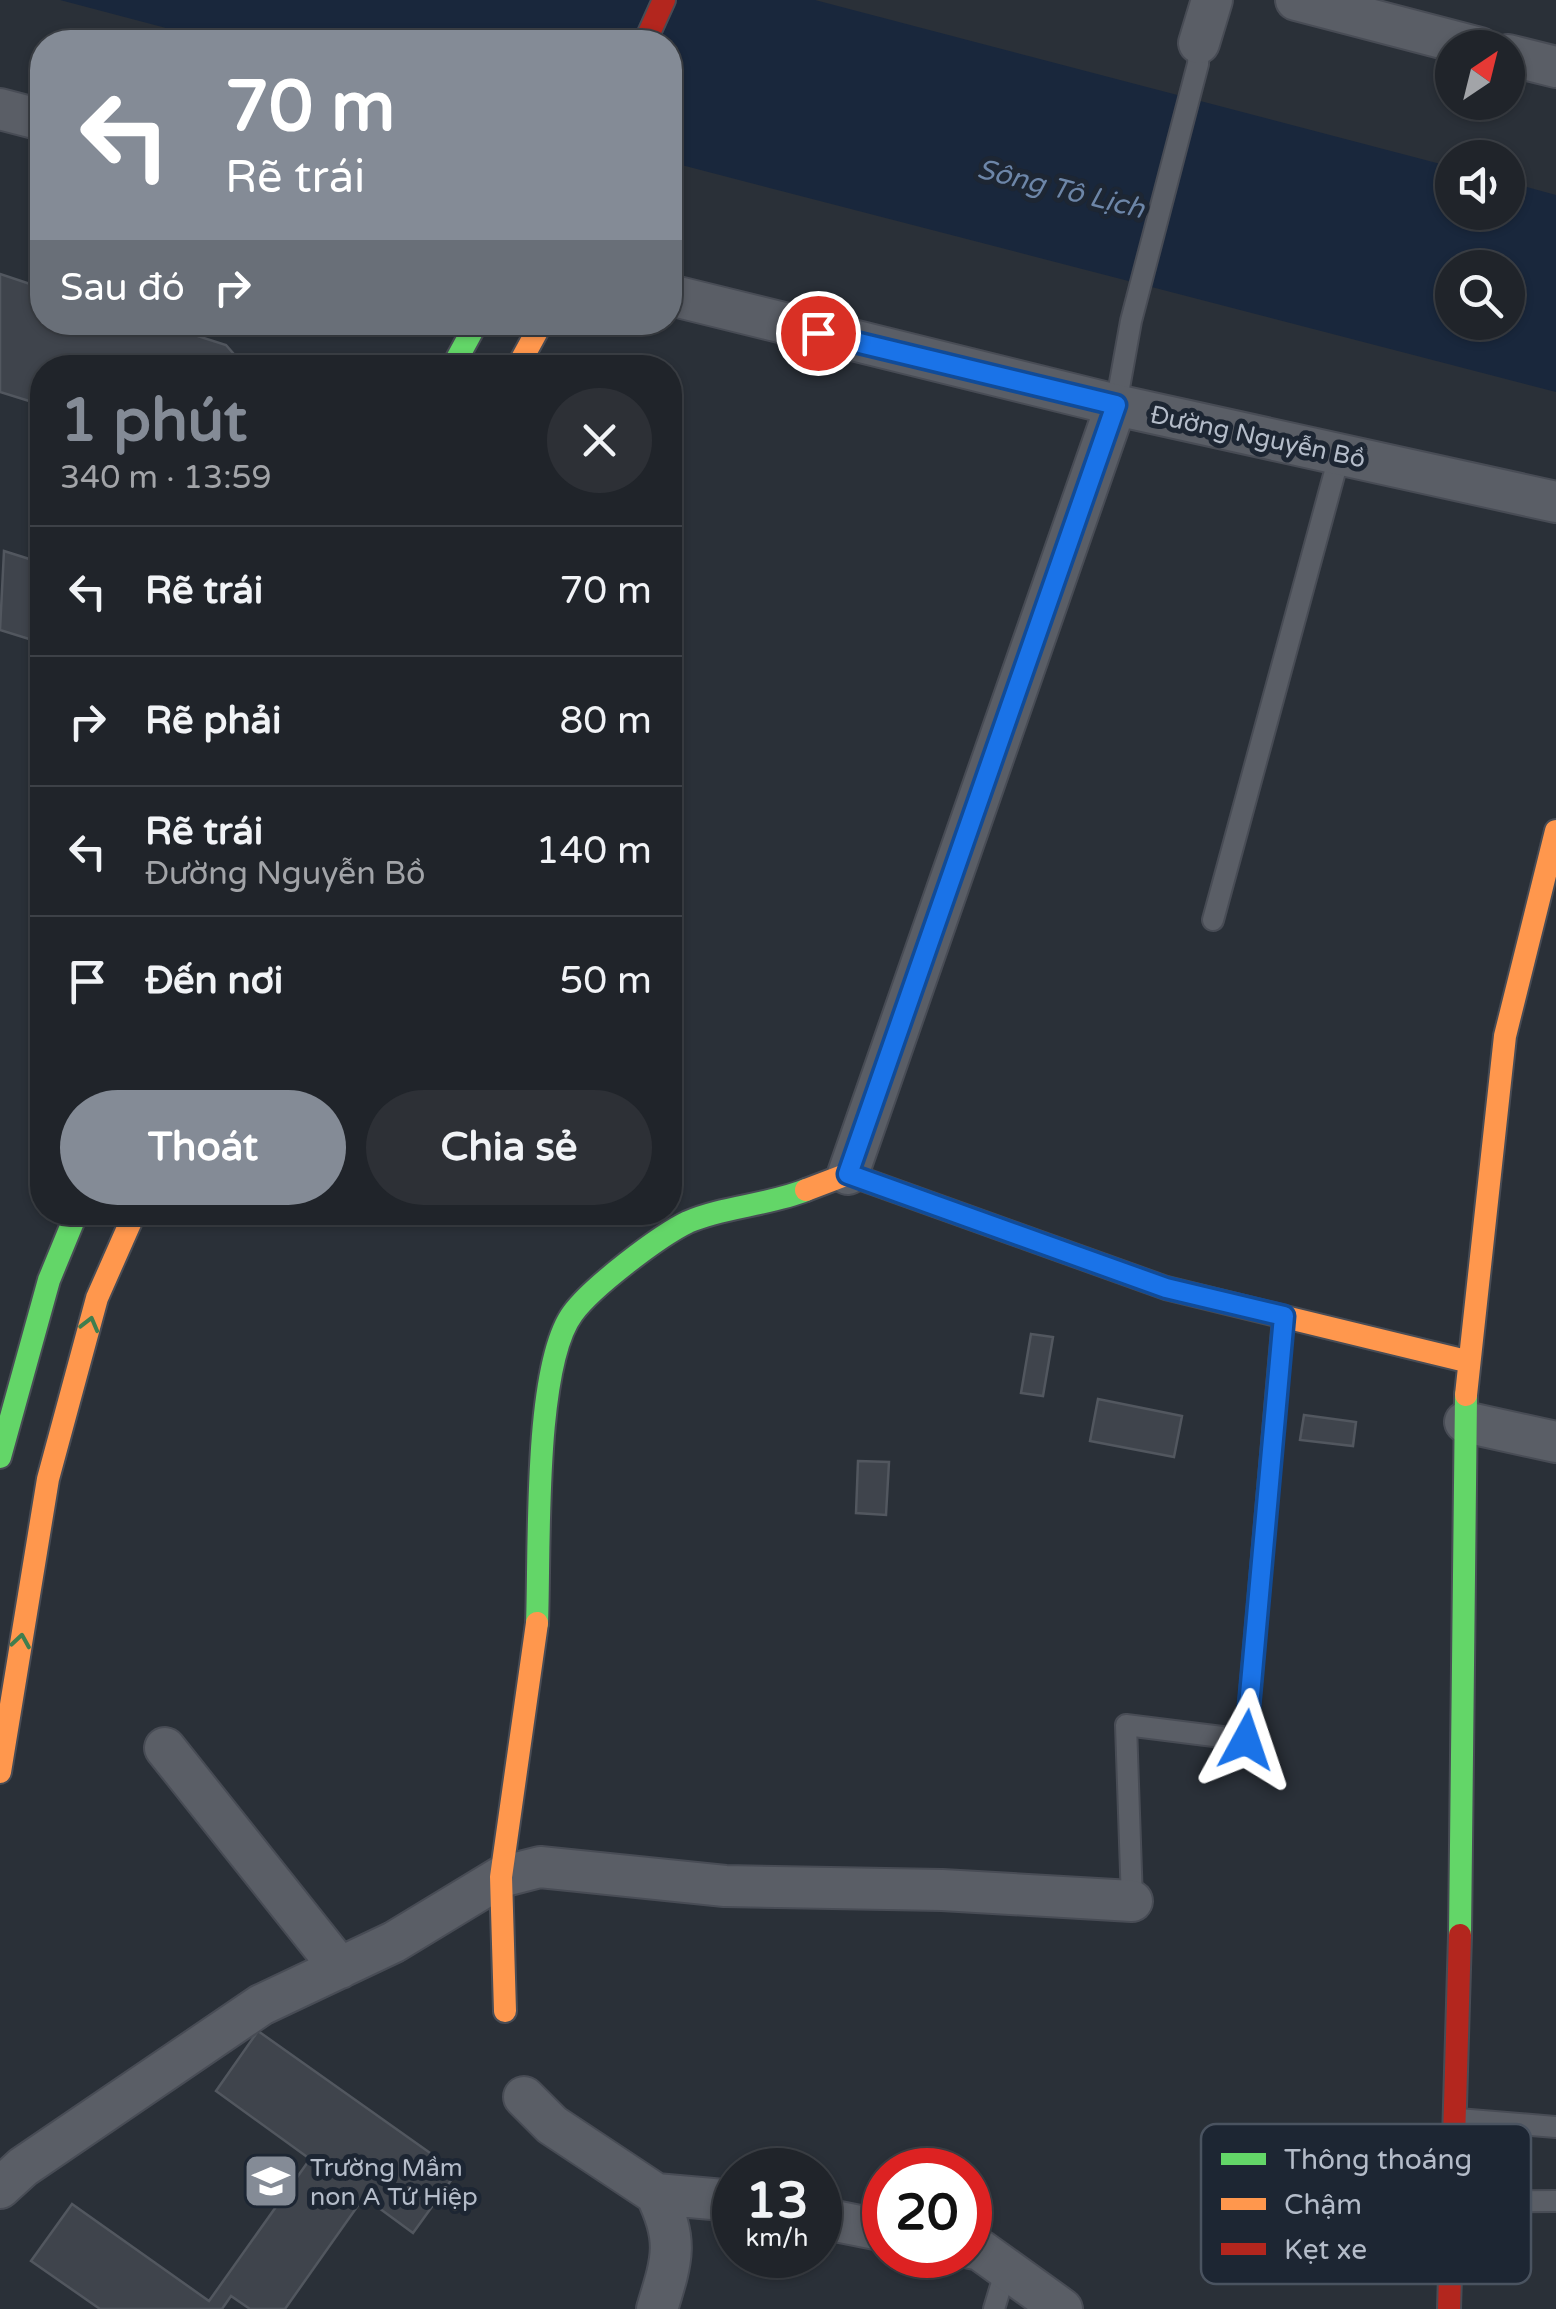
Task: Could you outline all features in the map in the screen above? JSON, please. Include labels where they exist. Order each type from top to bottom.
[{"type":"street","points":[[650,30],[664,0]]},
{"type":"street","points":[[1199,54],[1212,0]]},
{"type":"street","points":[[1296,0],[1435,36]]},
{"type":"street","points":[[1525,59],[1556,67]]},
{"type":"street","points":[[0,109],[30,117]]},
{"type":"street","name":"Đường Nguyễn Bồ","points":[[682,298],[1116,405],[1556,502]]},
{"type":"street","points":[[848,1174],[1116,405]]},
{"type":"street","points":[[1456,2124],[1466,1361],[1504,1036],[1556,831]]},
{"type":"street","points":[[505,2011],[502,1876],[535,1656],[547,1406],[555,1353],[572,1314],[606,1280],[688,1222],[776,1202],[848,1174],[1166,1288],[1466,1361]]},
{"type":"street","points":[[0,1456],[49,1280],[72,1225]]},
{"type":"street","points":[[0,1772],[48,1479],[97,1298],[128,1225]]},
{"type":"street","points":[[1465,1422],[1556,1442]]},
{"type":"street","points":[[165,1748],[340,1968]]},
{"type":"street","points":[[0,2188],[23,2167],[261,2005],[394,1942],[502,1876],[540,1867],[725,1886],[942,1890],[1132,1902]]},
{"type":"street","points":[[524,2097],[552,2125],[656,2194],[712,2200]]},
{"type":"street","points":[[656,2194],[672,2226],[674,2243],[657,2309]]},
{"type":"street","points":[[992,2260],[1062,2309]]},
{"type":"street","points":[[1449,2309],[1450,2284]]},
{"type":"lane","points":[[1116,405],[1131,321],[1199,54]]},
{"type":"lane","points":[[1213,920],[1340,453]]},
{"type":"lane","points":[[1132,1902],[1126,1725],[1246,1740],[1284,1316]]},
{"type":"lane","points":[[1456,2119],[1518,2124]]},
{"type":"lane","points":[[1531,2125],[1556,2127]]},
{"type":"lane","points":[[1531,2201],[1556,2201]]},
{"type":"lane","points":[[994,2309],[1006,2268]]},
{"type":"water","name":"Sông Tô Lịch","points":[[60,0],[815,0],[1435,163],[1435,230],[1525,230],[1525,187],[1556,195],[1556,392],[682,165],[682,30],[174,30]]},
{"type":"building","points":[[0,274],[30,284],[30,335],[195,335],[226,345],[235,355],[30,355],[30,401],[0,392]]},
{"type":"building","points":[[4,551],[30,559],[30,639],[0,630]]},
{"type":"building","points":[[1031,1334],[1053,1337],[1043,1396],[1021,1393]]},
{"type":"building","points":[[1098,1399],[1182,1416],[1174,1457],[1090,1441]]},
{"type":"building","points":[[1304,1415],[1356,1422],[1353,1446],[1300,1440]]},
{"type":"building","points":[[858,1461],[889,1462],[886,1515],[856,1513]]},
{"type":"building","points":[[258,2031],[457,2172],[413,2233],[364,2197],[285,2309],[250,2309],[231,2296],[222,2309],[100,2309],[31,2261],[72,2204],[209,2301],[310,2159],[216,2091]]},
{"type":"traffic: fast","points":[[459,355],[470,335]]},
{"type":"traffic: fast","points":[[537,1623],[545,1416],[560,1339],[573,1313],[627,1263],[688,1222],[806,1190]]},
{"type":"traffic: fast","points":[[0,1457],[49,1280],[72,1225]]},
{"type":"traffic: fast","points":[[1460,1935],[1466,1395]]},
{"type":"traffic: slow","points":[[524,355],[535,335]]},
{"type":"traffic: slow","points":[[1466,1395],[1505,1036],[1556,831]]},
{"type":"traffic: slow","points":[[806,1190],[848,1174],[1166,1288],[1466,1361]]},
{"type":"traffic: slow","points":[[0,1772],[48,1479],[97,1298],[129,1225]]},
{"type":"traffic: slow","points":[[505,2011],[501,1877],[537,1623]]},
{"type":"traffic: jam","points":[[650,30],[664,0]]},
{"type":"traffic: jam","points":[[1454,2124],[1460,1935]]},
{"type":"traffic: jam","points":[[1449,2309],[1450,2284]]},
{"type":"place","name":"Trường Mầm non A Tứ Hiệp","points":[[271,2181]]},
{"type":"route","points":[[818,333],[1116,405],[848,1174],[1166,1288],[1284,1316],[1246,1740]]}]
